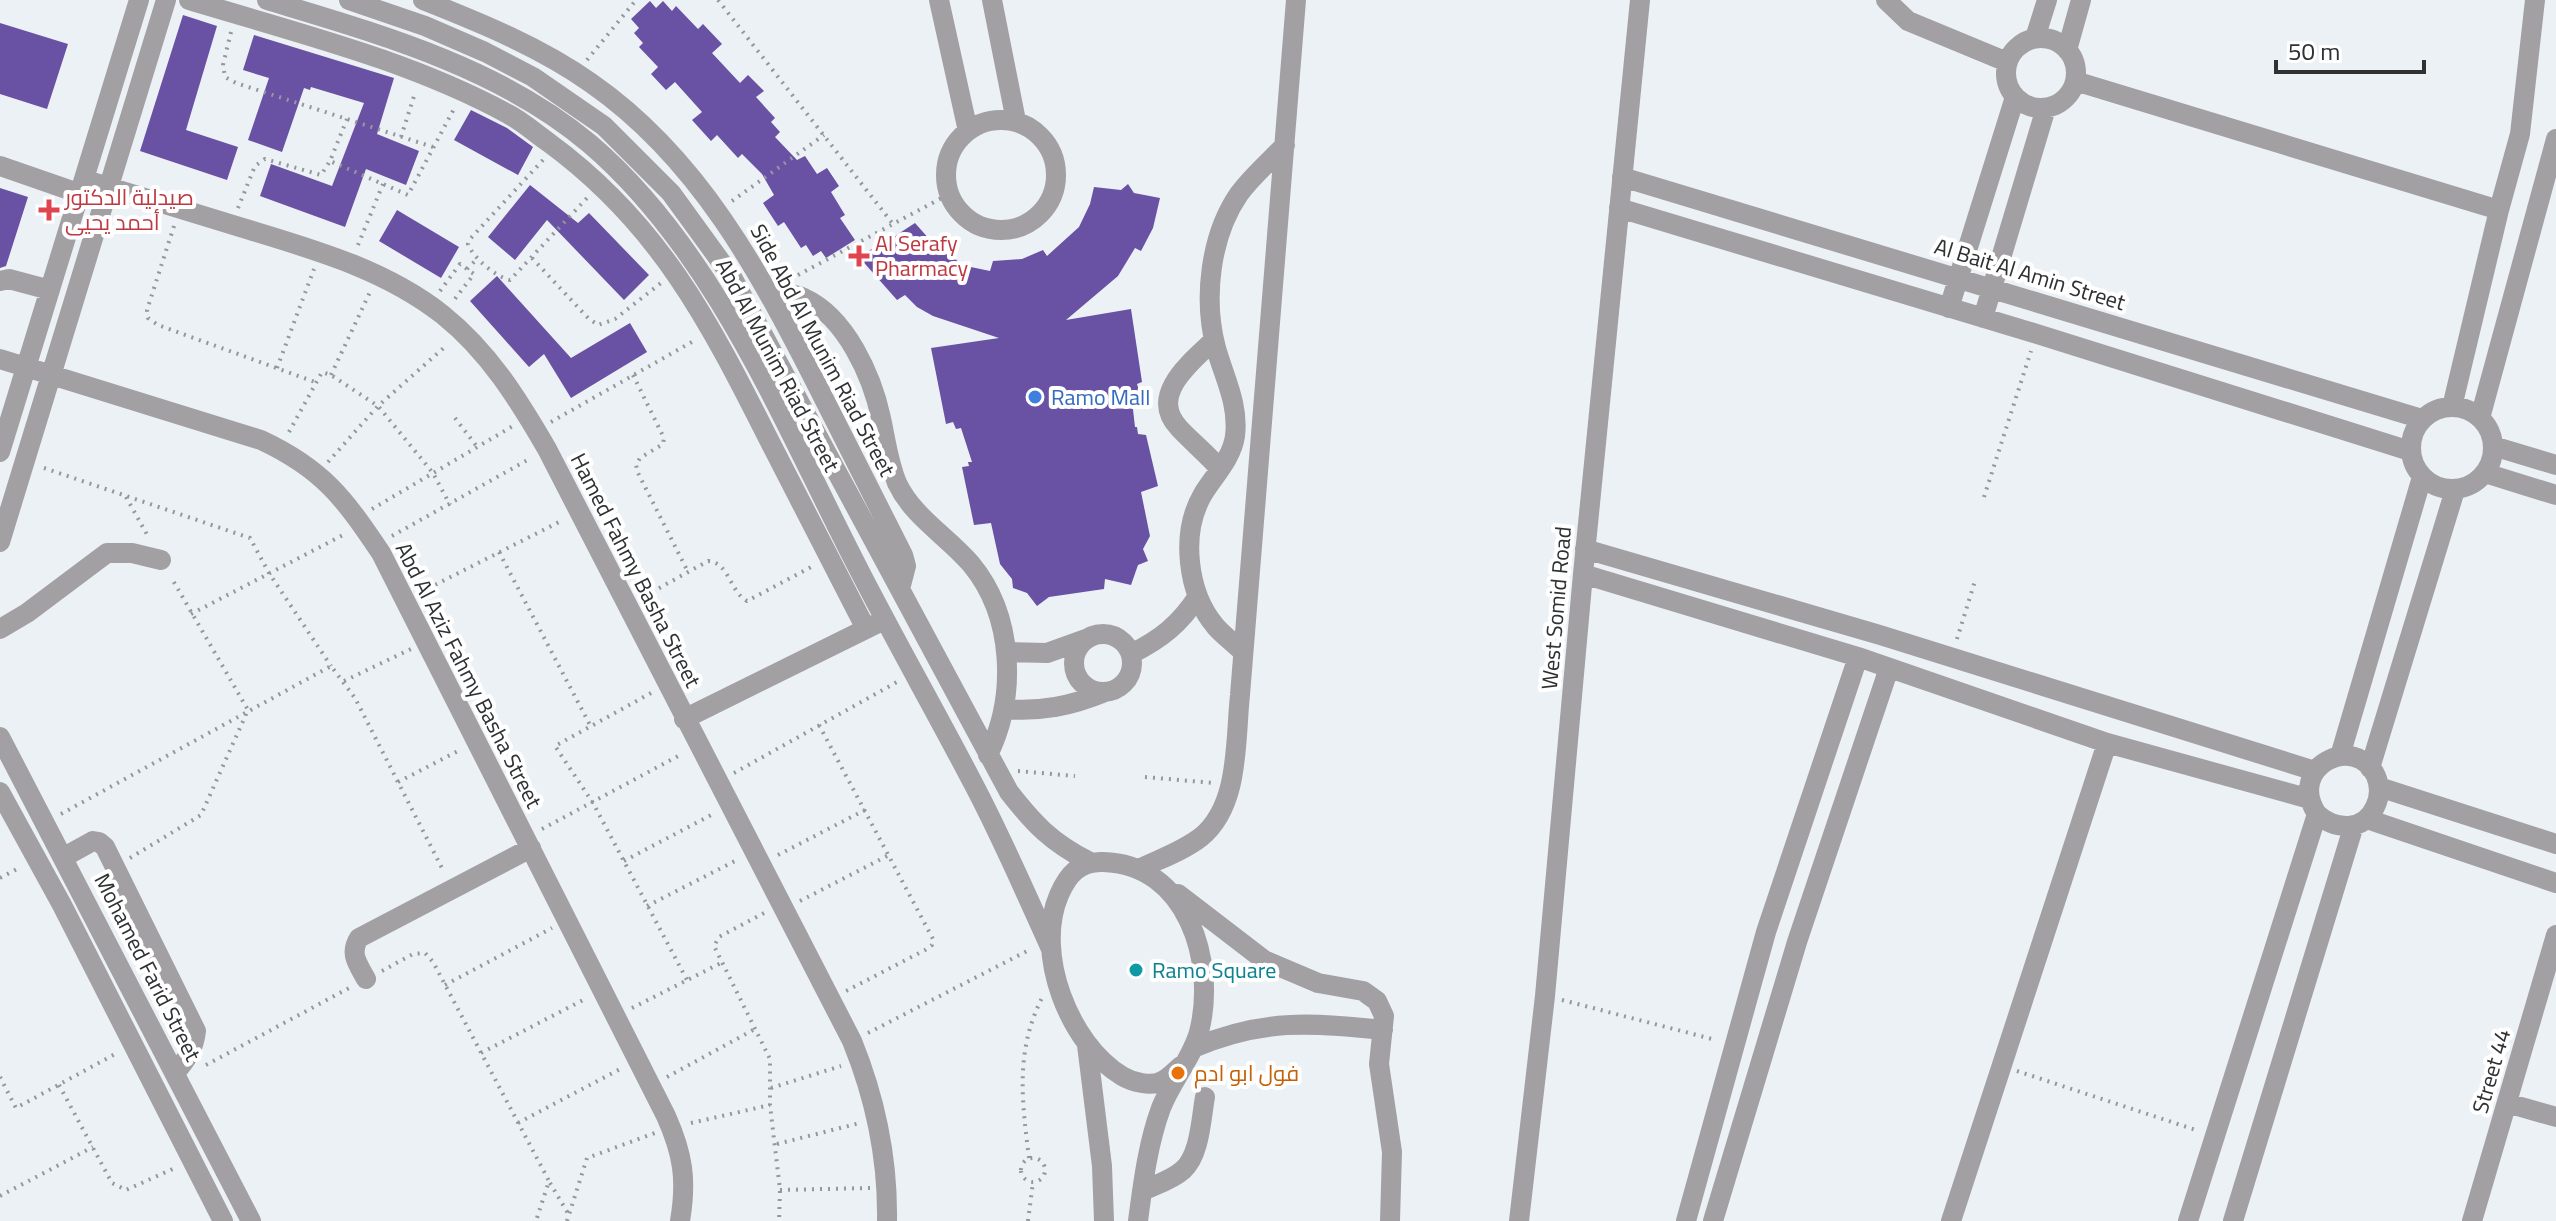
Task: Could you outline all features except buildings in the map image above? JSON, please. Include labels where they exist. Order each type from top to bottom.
[{"type":"street","points":[[0,452],[139,0]]},
{"type":"street","points":[[0,542],[166,0]]},
{"type":"street","points":[[189,0],[421,73],[463,91],[512,116],[599,184],[634,217],[722,333],[866,629]]},
{"type":"street","name":"Abd Al Munim Riad Street","points":[[267,0],[452,61],[524,98],[589,144],[647,201],[697,265],[722,333],[885,620],[992,820],[1049,945]]},
{"type":"street","name":"Abd Al Munim Riad Street","points":[[349,0],[437,31],[533,77],[604,126],[671,193],[732,277],[992,762],[1035,826],[1060,847],[1088,861]]},
{"type":"street","name":"Side Abd Al Munim Riad Street","points":[[423,0],[488,26],[540,51],[576,73],[642,125],[687,171],[718,211],[768,291],[866,482],[903,555],[906,566],[905,598]]},
{"type":"street","points":[[939,0],[968,131]]},
{"type":"street","points":[[992,0],[1016,121]]},
{"type":"street","points":[[1139,869],[1202,836],[1219,818],[1230,784],[1296,0]]},
{"type":"street","name":"West Somid Road","points":[[1519,1221],[1545,996],[1585,549],[1640,0]]},
{"type":"street","points":[[1886,0],[1908,21],[2007,62]]},
{"type":"street","points":[[2035,38],[2047,0]]},
{"type":"street","points":[[2067,50],[2081,0]]},
{"type":"street","points":[[2452,407],[2520,134],[2535,0]]},
{"type":"street","points":[[2035,38],[2052,40],[2067,50],[2075,65],[2075,81],[2065,99],[2046,108],[2029,106],[2015,97],[2006,80],[2007,62],[2018,46],[2035,38]]},
{"type":"street","points":[[2075,81],[2499,210]]},
{"type":"street","points":[[1949,308],[2015,97]]},
{"type":"street","points":[[1983,318],[2046,108]]},
{"type":"street","points":[[999,119],[1016,121],[1032,128],[1045,140],[1054,156],[1057,173],[1055,190],[1048,206],[1036,219],[1021,228],[1004,231],[986,229],[970,222],[957,210],[949,194],[946,177],[948,159],[955,144],[982,122],[999,119]]},
{"type":"street","points":[[2480,418],[2556,139]]},
{"type":"street","points":[[1243,652],[1215,626],[1198,596],[1190,563],[1191,530],[1201,497],[1235,439],[1236,407],[1214,340],[1210,290],[1212,265],[1222,229],[1239,195],[1285,145]]},
{"type":"street","name":"Hamed Fahmy Basha Street","points":[[0,166],[83,187],[110,187],[350,263],[436,311],[495,367],[547,449],[856,1051],[878,1118],[887,1188],[887,1221]]},
{"type":"street","name":"Al Bait Al Amin Street","points":[[1622,177],[2422,419]]},
{"type":"street","points":[[1619,208],[2410,451]]},
{"type":"street","points":[[0,281],[9,279],[50,290]]},
{"type":"street","points":[[768,291],[804,297],[831,318],[853,345],[869,375],[881,418],[886,453],[898,486],[918,514],[972,565],[992,598],[1004,634],[1007,672],[1004,709],[992,762]]},
{"type":"street","points":[[1214,340],[1175,378],[1169,394],[1170,412],[1178,427],[1220,469]]},
{"type":"street","name":"Abd Al Aziz Fahmy Basha Street","points":[[0,359],[261,440],[318,474],[340,494],[376,544],[406,601],[679,1144],[685,1174],[680,1221]]},
{"type":"street","points":[[2452,407],[2467,410],[2480,418],[2487,426],[2493,446],[2490,465],[2485,473],[2472,485],[2455,490],[2437,487],[2422,477],[2410,451],[2415,428],[2422,419],[2441,408],[2452,407]]},
{"type":"street","points":[[1235,439],[1261,444]]},
{"type":"street","points":[[2493,446],[2556,465]]},
{"type":"street","points":[[2485,473],[2556,495]]},
{"type":"street","points":[[2340,756],[2422,477]]},
{"type":"street","points":[[848,494],[866,482]]},
{"type":"street","points":[[2233,1221],[2360,822],[2377,804],[2375,777],[2455,490]]},
{"type":"street","points":[[1585,549],[1880,635],[2315,771]]},
{"type":"street","points":[[0,629],[4,630],[107,553],[132,553],[161,560]]},
{"type":"street","points":[[1583,574],[1873,662],[2107,743],[2314,807],[2334,825],[2360,822],[2556,883]]},
{"type":"street","points":[[1131,654],[1168,634],[1185,617],[1198,596]]},
{"type":"street","points":[[684,719],[885,620],[905,598]]},
{"type":"street","points":[[1004,709],[1030,711],[1056,708],[1116,690],[1130,675],[1131,654],[1126,645],[1107,635],[1047,653],[1006,652]]},
{"type":"street","points":[[1713,1221],[1797,942],[1880,635]]},
{"type":"street","points":[[1086,639],[1075,657],[1075,668],[1085,686],[1105,692]]},
{"type":"street","points":[[1686,1221],[1766,932],[1873,662]]},
{"type":"street","name":"Mohamed Farid Street","points":[[0,737],[251,1221]]},
{"type":"street","points":[[1951,1221],[2107,743]]},
{"type":"street","points":[[2188,1221],[2314,807],[2310,784],[2315,771],[2326,761],[2340,756],[2362,761],[2375,777],[2556,844]]},
{"type":"street","points":[[0,792],[62,905],[223,1221]]},
{"type":"street","points":[[64,857],[93,841],[105,847],[196,1031],[194,1045],[177,1076]]},
{"type":"street","points":[[366,979],[354,956],[354,947],[359,938],[453,889],[528,843]]},
{"type":"street","points":[[1181,1066],[1160,1083],[1133,1082],[1104,1065],[1078,1034],[1060,993],[1049,945],[1053,908],[1066,878],[1088,861],[1115,862],[1139,869],[1165,884],[1264,960],[1318,983],[1371,995],[1382,1008],[1384,1016],[1379,1064],[1392,1152],[1390,1221]]},
{"type":"street","points":[[1138,1221],[1150,1148],[1161,1108],[1193,1048],[1206,999],[1203,963],[1196,935],[1165,884]]},
{"type":"street","points":[[1766,932],[1797,942]]},
{"type":"street","name":"Street 44","points":[[2472,1221],[2556,935]]},
{"type":"street","points":[[1193,1048],[1242,1030],[1295,1023],[1383,1030]]},
{"type":"street","points":[[1087,1045],[1102,1166],[1104,1221]]},
{"type":"street","points":[[1142,1191],[1176,1175],[1187,1165],[1194,1152],[1205,1097]]},
{"type":"street","points":[[2507,1103],[2556,1117]]},
{"type":"path","points":[[576,73],[636,0]]},
{"type":"path","points":[[718,0],[893,224]]},
{"type":"path","points":[[236,14],[223,65],[225,77],[433,147]]},
{"type":"path","points":[[401,137],[421,73]]},
{"type":"path","points":[[330,161],[408,195],[463,91]]},
{"type":"path","points":[[231,225],[259,162],[265,159],[321,175],[347,119]]},
{"type":"path","points":[[718,211],[824,135]]},
{"type":"path","points":[[555,147],[470,239],[469,250],[478,258],[504,279],[510,280],[599,184]]},
{"type":"path","points":[[350,263],[383,184]]},
{"type":"path","points":[[768,291],[949,194]]},
{"type":"path","points":[[180,209],[147,310],[148,318],[158,325],[315,382]]},
{"type":"path","points":[[277,368],[321,252]]},
{"type":"path","points":[[467,269],[478,258]]},
{"type":"path","points":[[532,258],[598,325],[615,319],[676,272]]},
{"type":"path","points":[[460,264],[474,274],[436,311],[460,264]]},
{"type":"path","points":[[331,375],[378,276]]},
{"type":"path","points":[[318,474],[378,406],[461,333]]},
{"type":"path","points":[[191,614],[360,521],[433,473],[478,448],[722,333]]},
{"type":"path","points":[[1984,497],[2037,334]]},
{"type":"path","points":[[280,449],[322,372],[378,406],[433,473],[450,505]]},
{"type":"path","points":[[633,375],[664,438],[663,444],[640,458],[636,465],[638,473],[688,572]]},
{"type":"path","points":[[455,418],[478,448]]},
{"type":"path","points":[[376,544],[547,449]]},
{"type":"path","points":[[24,461],[250,538],[269,573],[344,681],[453,889]]},
{"type":"path","points":[[126,497],[248,710]]},
{"type":"path","points":[[406,601],[579,511]]},
{"type":"path","points":[[499,552],[590,725]]},
{"type":"path","points":[[627,605],[708,561],[716,561],[722,567],[737,596],[747,601],[829,557]]},
{"type":"path","points":[[1951,657],[1975,581]]},
{"type":"path","points":[[344,681],[426,642]]},
{"type":"path","points":[[45,822],[331,666]]},
{"type":"path","points":[[718,782],[913,673]]},
{"type":"path","points":[[667,684],[555,746],[593,803],[687,980]]},
{"type":"path","points":[[114,867],[201,815],[248,710]]},
{"type":"path","points":[[819,725],[933,939],[932,945],[830,999]]},
{"type":"path","points":[[398,782],[477,742]]},
{"type":"path","points":[[528,843],[698,745]]},
{"type":"path","points":[[992,762],[1075,776]]},
{"type":"path","points":[[1145,777],[1230,784]]},
{"type":"path","points":[[624,861],[729,805]]},
{"type":"path","points":[[647,906],[865,810]]},
{"type":"path","points":[[779,1221],[780,1190],[770,1105],[770,1059],[714,946],[715,941],[889,855]]},
{"type":"path","points":[[445,985],[567,920]]},
{"type":"path","points":[[771,1088],[856,1051],[1049,945]]},
{"type":"path","points":[[177,1076],[413,954],[425,953],[445,985],[568,1218]]},
{"type":"path","points":[[616,1017],[723,962]]},
{"type":"path","points":[[1029,1158],[1021,1098],[1026,1039],[1029,1022],[1055,971]]},
{"type":"path","points":[[481,1053],[602,990]]},
{"type":"path","points":[[1545,996],[1734,1045]]},
{"type":"path","points":[[651,1086],[755,1029]]},
{"type":"path","points":[[0,1077],[16,1108],[133,1045]]},
{"type":"path","points":[[518,1123],[638,1060]]},
{"type":"path","points":[[2000,1065],[2216,1137]]},
{"type":"path","points":[[59,1085],[112,1183],[118,1188],[126,1190],[192,1160]]},
{"type":"path","points":[[568,1218],[587,1158],[671,1127],[770,1105]]},
{"type":"path","points":[[777,1144],[878,1118]]},
{"type":"path","points":[[0,1196],[93,1147]]},
{"type":"path","points":[[1029,1158],[1040,1160],[1045,1168],[1042,1178],[1033,1182],[1024,1179],[1020,1169],[1029,1158]]},
{"type":"path","points":[[536,1221],[549,1181]]},
{"type":"path","points":[[1028,1221],[1033,1182]]},
{"type":"path","points":[[780,1190],[887,1188]]},
{"type":"place","name":"صيدلية الدكتور أحمد يحيى","points":[[49,210]]},
{"type":"place","name":"Al Serafy Pharmacy","points":[[859,256]]},
{"type":"place","name":"Ramo Mall","points":[[1035,397]]},
{"type":"place","name":"Ramo Square","points":[[1136,970]]},
{"type":"place","name":"فول ابو ادم","points":[[1178,1073]]}]
